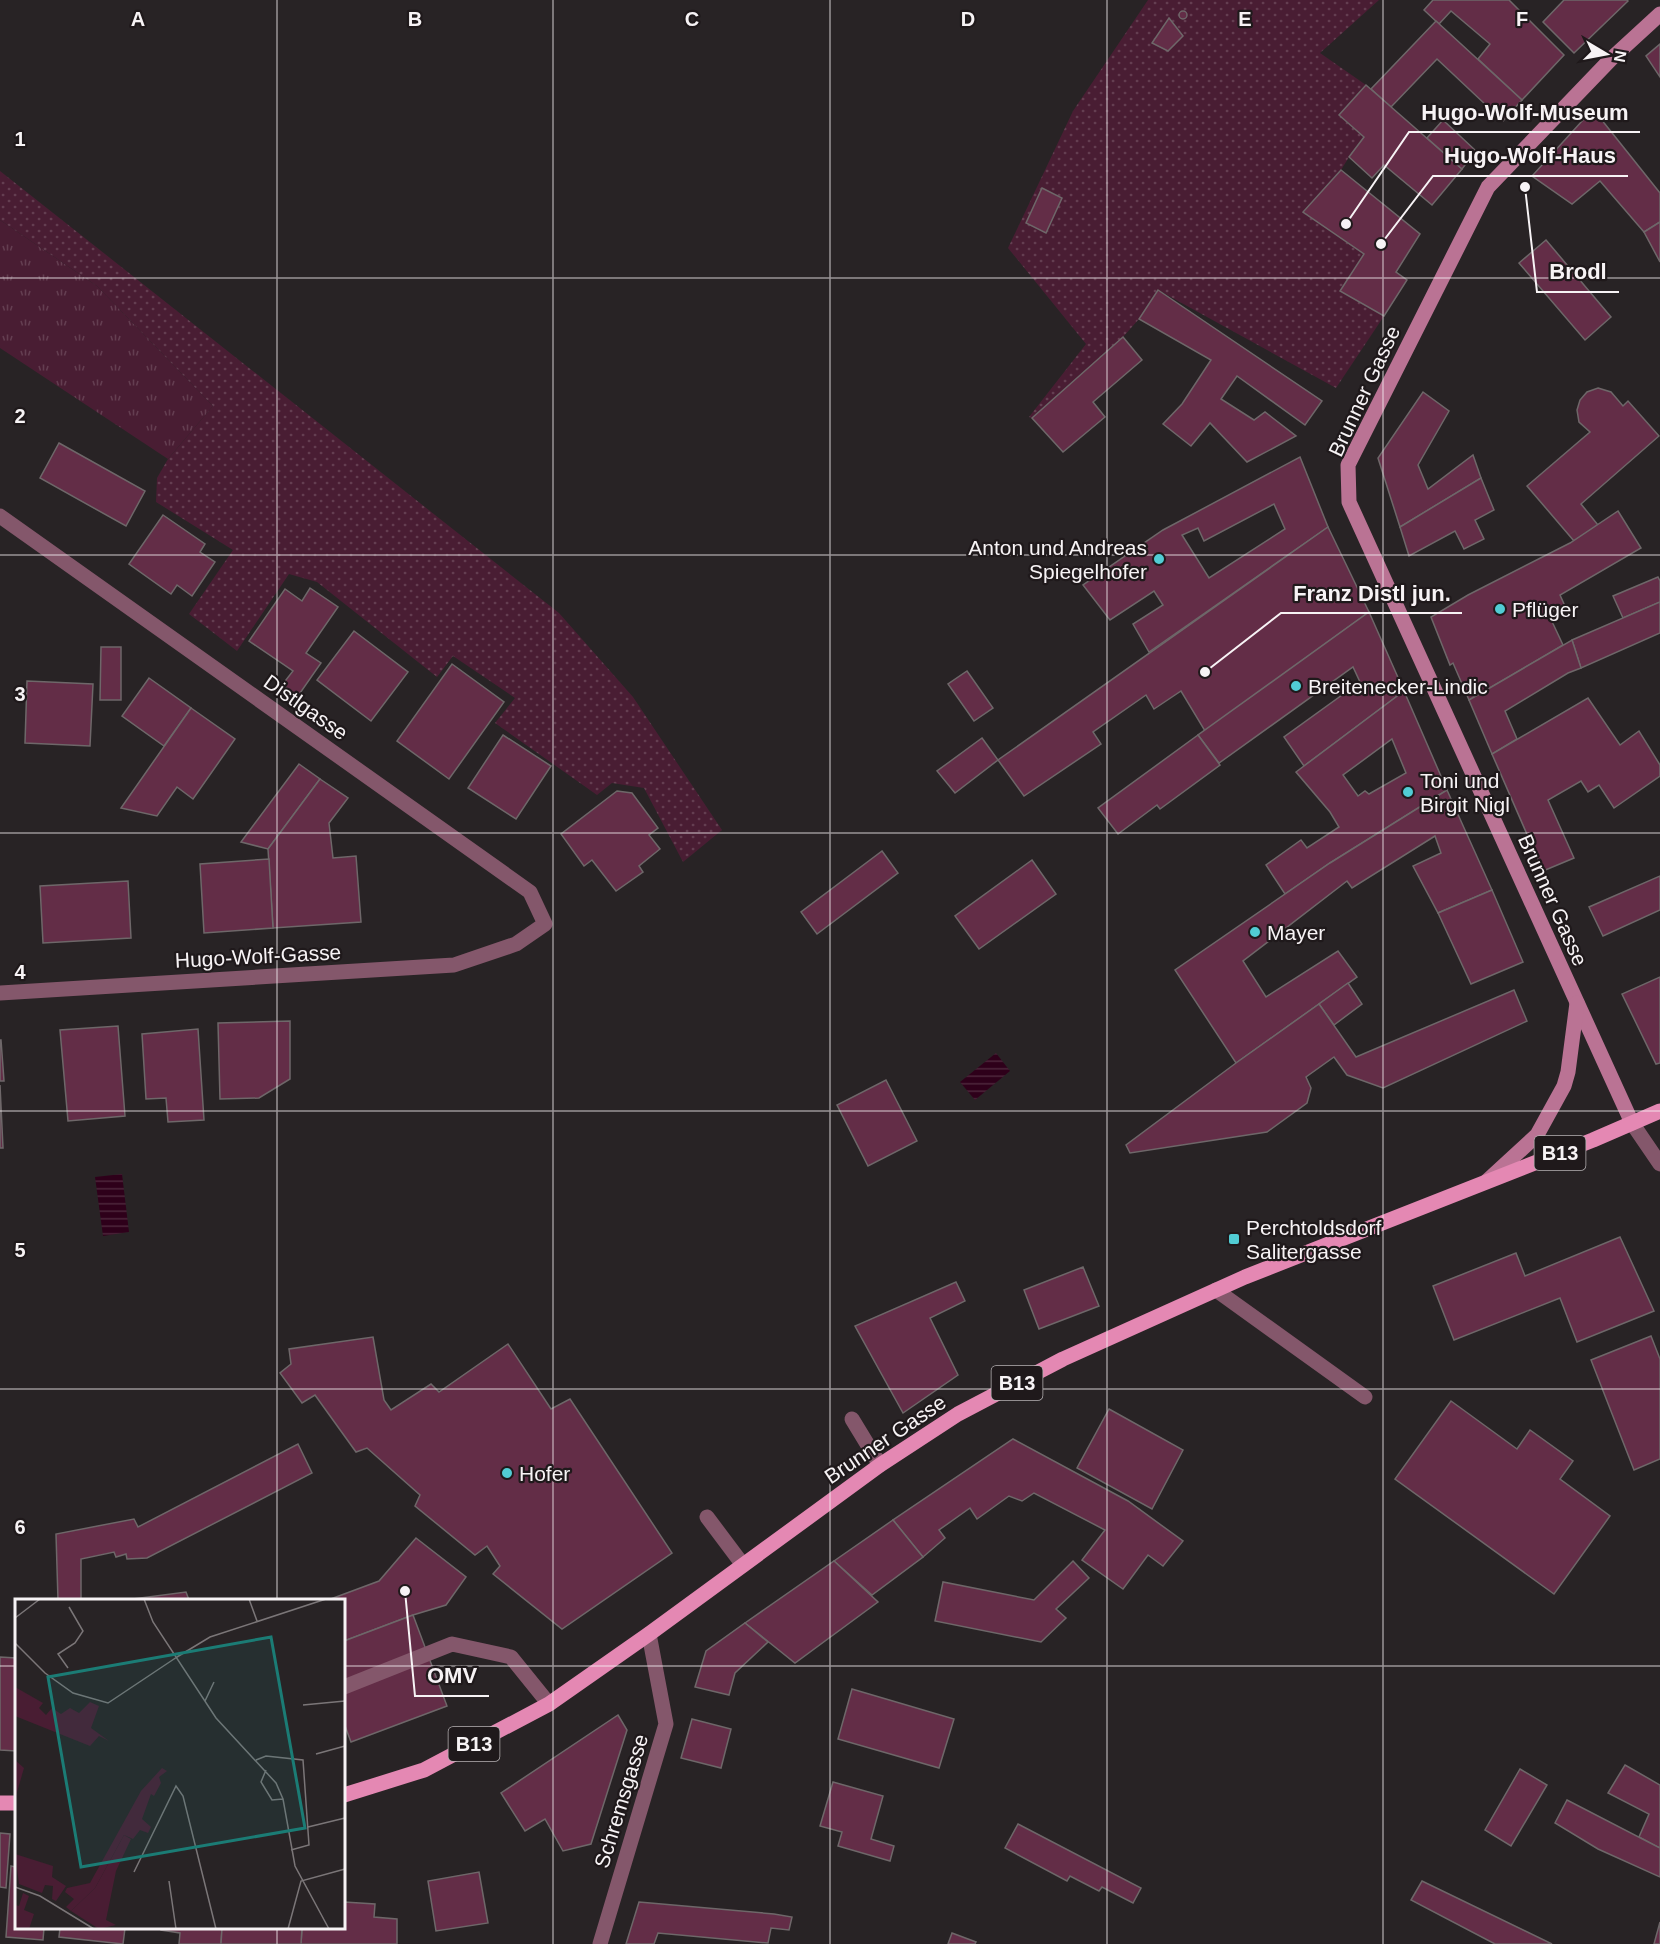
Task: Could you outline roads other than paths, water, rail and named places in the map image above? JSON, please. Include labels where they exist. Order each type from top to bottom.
[{"type":"main road","name":"Brunner Gasse","points":[[345,1795],[424,1770],[549,1704],[880,1465],[958,1414],[1063,1359],[1216,1290],[1632,1123],[1349,502],[1348,465],[1488,187],[1611,59],[1660,14]]},
{"type":"main road","name":"Brunner Gasse","points":[[1487,1181],[1537,1135],[1564,1086],[1577,1003]]},
{"type":"main road","name":"B13","points":[[1632,1123],[1660,1111]]},
{"type":"street","name":"Distlgasse","points":[[0,516],[530,892],[545,924],[516,944]]},
{"type":"street","name":"Hugo-Wolf-Gasse","points":[[0,993],[454,965],[516,944]]},
{"type":"street","points":[[1632,1123],[1660,1164]]},
{"type":"street","points":[[1216,1290],[1365,1397]]},
{"type":"street","points":[[852,1419],[880,1465]]},
{"type":"street","points":[[707,1517],[743,1565]]},
{"type":"street","name":"Schremsgasse","points":[[600,1944],[666,1724],[649,1634]]},
{"type":"street","points":[[345,1687],[452,1644],[511,1657],[549,1704]]},
{"type":"place","name":"Brodl","points":[[1525,187]]},
{"type":"place","name":"Hugo-Wolf-Museum","points":[[1346,224]]},
{"type":"place","name":"Hugo-Wolf-Haus","points":[[1381,244]]},
{"type":"place","name":"Anton und Andreas Spiegelhofer","points":[[1159,559]]},
{"type":"place","name":"Pflüger","points":[[1500,609]]},
{"type":"place","name":"Franz Distl jun.","points":[[1205,672]]},
{"type":"place","name":"Breitenecker-Lindic","points":[[1296,686]]},
{"type":"place","name":"Toni und Birgit Nigl","points":[[1408,792]]},
{"type":"place","name":"Mayer","points":[[1255,932]]},
{"type":"place","name":"Perchtoldsdorf Salitergasse","points":[[1234,1239]]},
{"type":"place","name":"Hofer","points":[[507,1473]]},
{"type":"place","name":"OMV","points":[[405,1591]]}]
